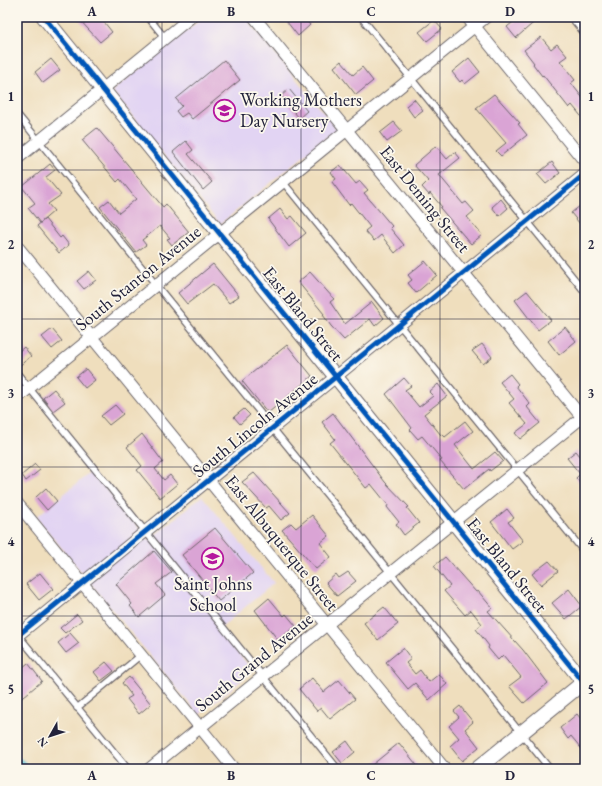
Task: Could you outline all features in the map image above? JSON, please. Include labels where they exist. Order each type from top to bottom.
[{"type":"street","name":"East Bland Street","points":[[44,17],[336,378],[585,682]]},
{"type":"street","points":[[17,159],[191,17]]},
{"type":"street","name":"East Deming Street","points":[[254,17],[463,273],[584,418]]},
{"type":"street","points":[[467,17],[585,162]]},
{"type":"street","name":"South Stanton Avenue","points":[[17,398],[486,17]]},
{"type":"street","name":"South Lincoln Avenue","points":[[17,635],[336,378],[585,174]]},
{"type":"street","name":"East Albuquerque Street","points":[[17,246],[444,769]]},
{"type":"street","name":"South Grand Avenue","points":[[149,769],[517,470],[584,418]]},
{"type":"street","points":[[17,503],[234,769]]},
{"type":"street","points":[[478,769],[585,682]]},
{"type":"lane","points":[[148,17],[165,38]]},
{"type":"lane","points":[[362,17],[585,292]]},
{"type":"lane","points":[[571,17],[585,34]]},
{"type":"lane","points":[[17,114],[550,769]]},
{"type":"lane","points":[[283,182],[585,553]]},
{"type":"lane","points":[[17,373],[338,769]]},
{"type":"lane","points":[[17,635],[128,769]]},
{"type":"lane","points":[[77,708],[141,655]]},
{"type":"shaded area","name":"Working Mothers Day Nursery","points":[[204,17],[245,17],[337,129],[220,224],[112,91]]},
{"type":"shaded area","points":[[92,471],[149,540],[202,496],[274,583],[219,629],[253,671],[199,715],[36,517]]},
{"type":"building","points":[[77,17],[100,17],[112,32],[100,42]]},
{"type":"building","points":[[293,17],[304,17],[310,25],[298,36],[287,22]]},
{"type":"building","points":[[519,17],[540,17],[516,38],[507,27]]},
{"type":"building","points":[[434,20],[442,29],[427,41],[419,32]]},
{"type":"building","points":[[541,37],[551,49],[557,44],[567,56],[560,61],[575,80],[571,83],[585,101],[585,121],[572,105],[569,108],[543,75],[542,76],[524,50]]},
{"type":"building","points":[[469,58],[480,72],[465,84],[462,80],[460,82],[452,72]]},
{"type":"building","points":[[51,59],[60,70],[43,83],[35,72]]},
{"type":"building","name":"Working Mothers Day Nursery","points":[[224,60],[240,80],[192,119],[187,113],[181,117],[176,111],[182,106],[176,99]]},
{"type":"building","points":[[341,61],[353,75],[362,67],[373,81],[356,95],[334,67]]},
{"type":"building","points":[[289,89],[307,111],[299,118],[281,96]]},
{"type":"building","points":[[494,94],[520,123],[518,124],[527,135],[501,156],[496,151],[506,143],[476,108]]},
{"type":"building","points":[[414,99],[423,110],[414,117],[406,106]]},
{"type":"building","points":[[394,122],[402,131],[387,142],[380,133]]},
{"type":"building","points":[[97,128],[163,207],[166,204],[189,232],[172,245],[167,239],[170,238],[160,226],[142,240],[146,245],[136,252],[100,207],[109,200],[119,213],[136,199],[120,179],[117,182],[82,140]]},
{"type":"building","points":[[186,141],[193,150],[188,154],[212,182],[203,190],[173,152]]},
{"type":"building","points":[[436,146],[447,159],[455,152],[460,158],[439,175],[463,204],[466,202],[474,211],[467,217],[482,235],[471,244],[440,208],[442,207],[430,193],[429,195],[422,187],[428,181],[414,165]]},
{"type":"building","points":[[552,162],[560,173],[546,184],[537,174]]},
{"type":"building","points":[[50,164],[55,170],[46,177],[61,195],[48,204],[54,211],[40,223],[28,208],[35,203],[22,187]]},
{"type":"building","points":[[340,165],[356,184],[360,181],[368,190],[364,193],[392,226],[390,228],[404,245],[395,253],[381,235],[374,241],[365,231],[370,227],[351,203],[349,205],[332,182],[336,179],[331,172]]},
{"type":"building","points":[[501,199],[508,208],[499,216],[492,207]]},
{"type":"building","points":[[585,202],[585,230],[571,213]]},
{"type":"building","points":[[280,209],[288,219],[292,216],[306,233],[289,247],[268,219]]},
{"type":"building","points":[[45,219],[60,238],[62,236],[69,245],[59,253],[37,226]]},
{"type":"building","points":[[425,261],[437,275],[416,293],[408,283],[412,280],[408,275]]},
{"type":"building","points":[[213,264],[239,296],[229,303],[213,284],[187,304],[178,293]]},
{"type":"building","points":[[89,271],[96,280],[84,289],[77,281]]},
{"type":"building","points":[[310,272],[334,299],[330,302],[345,324],[372,302],[384,318],[375,326],[370,319],[344,340],[331,326],[323,315],[324,314],[298,282]]},
{"type":"building","points":[[527,291],[551,320],[538,330],[515,300]]},
{"type":"building","points":[[565,327],[576,341],[559,355],[548,341]]},
{"type":"building","points":[[52,329],[62,341],[52,349],[42,337]]},
{"type":"building","points":[[482,344],[492,357],[483,364],[472,351]]},
{"type":"building","points":[[287,345],[312,376],[268,413],[242,381]]},
{"type":"building","points":[[24,347],[31,356],[17,368],[17,353]]},
{"type":"building","points":[[86,369],[95,380],[85,388],[76,377]]},
{"type":"building","points":[[510,374],[518,384],[516,386],[530,404],[527,407],[540,423],[520,439],[515,433],[527,424],[509,403],[514,399],[500,382]]},
{"type":"building","points":[[404,378],[411,386],[405,390],[419,407],[433,396],[429,392],[438,384],[447,396],[424,414],[441,435],[442,434],[445,437],[465,421],[473,431],[455,445],[474,469],[495,452],[503,461],[490,471],[489,469],[464,489],[440,461],[442,460],[422,436],[418,439],[410,430],[412,428],[386,394]]},
{"type":"building","points":[[54,389],[65,402],[53,411],[43,398]]},
{"type":"building","points":[[115,405],[123,414],[109,425],[101,416]]},
{"type":"building","points":[[244,409],[250,415],[240,424],[234,417]]},
{"type":"building","points":[[333,413],[385,482],[409,507],[407,508],[419,523],[404,535],[396,524],[399,522],[387,507],[388,505],[371,484],[366,488],[330,443],[335,439],[322,422]]},
{"type":"building","points":[[142,434],[163,462],[155,469],[164,480],[170,475],[177,484],[160,498],[137,470],[142,466],[127,447]]},
{"type":"building","points":[[576,451],[585,462],[585,489],[576,478],[580,474],[567,458]]},
{"type":"building","points":[[35,464],[40,470],[26,481],[22,475]]},
{"type":"building","points":[[254,473],[290,513],[281,520],[269,506],[266,508],[242,482]]},
{"type":"building","points":[[46,488],[57,501],[47,510],[36,497]]},
{"type":"building","points":[[507,509],[514,518],[508,522],[523,541],[512,549],[491,522]]},
{"type":"building","points":[[312,515],[329,536],[320,543],[331,557],[316,569],[282,530],[291,523],[296,528]]},
{"type":"building","points":[[215,528],[253,573],[219,601],[182,555]]},
{"type":"building","points":[[154,551],[172,572],[156,584],[165,595],[139,617],[130,606],[132,604],[116,584]]},
{"type":"building","points":[[445,557],[476,592],[478,591],[492,608],[488,611],[523,650],[548,683],[524,703],[509,686],[521,677],[503,655],[498,660],[488,648],[489,646],[476,629],[482,624],[471,610],[465,615],[444,591],[450,586],[434,566]]},
{"type":"building","points":[[549,561],[558,571],[541,585],[532,574]]},
{"type":"building","points":[[348,572],[356,581],[337,596],[326,583],[336,574],[339,578]]},
{"type":"building","points":[[40,573],[53,589],[39,600],[26,584]]},
{"type":"building","points":[[569,589],[582,606],[566,619],[552,603]]},
{"type":"building","points":[[269,598],[284,616],[286,614],[296,626],[278,640],[255,610]]},
{"type":"building","points":[[384,607],[398,624],[378,640],[364,623]]},
{"type":"building","points":[[77,614],[82,620],[65,633],[60,628]]},
{"type":"building","points":[[70,633],[79,643],[66,653],[58,643]]},
{"type":"building","points":[[403,648],[411,659],[406,663],[415,674],[420,670],[429,682],[439,674],[447,684],[429,700],[415,683],[408,689],[386,662]]},
{"type":"building","points":[[106,662],[114,671],[101,681],[94,672]]},
{"type":"building","points":[[28,663],[42,681],[17,702],[17,672]]},
{"type":"building","points":[[129,677],[151,704],[139,714],[127,699],[132,696],[122,683]]},
{"type":"building","points":[[312,678],[324,692],[339,680],[355,699],[330,719],[321,708],[317,711],[299,689]]},
{"type":"building","points":[[460,706],[473,722],[465,729],[479,747],[462,761],[450,746],[459,738],[449,726],[459,717],[454,711]]},
{"type":"building","points":[[577,714],[585,724],[585,753],[571,736],[568,739],[560,728]]},
{"type":"building","points":[[347,741],[355,752],[342,763],[333,752]]},
{"type":"building","points":[[399,743],[420,769],[367,769]]},
{"type":"waterway","points":[[17,766],[20,769]]},
{"type":"cycle path","points":[[44,17],[585,684]]},
{"type":"cycle path","points":[[17,636],[585,174]]},
{"type":"place","name":"Working Mothers Day Nursery","points":[[224,110]]},
{"type":"place","name":"Saint Johns School","points":[[213,559]]}]
